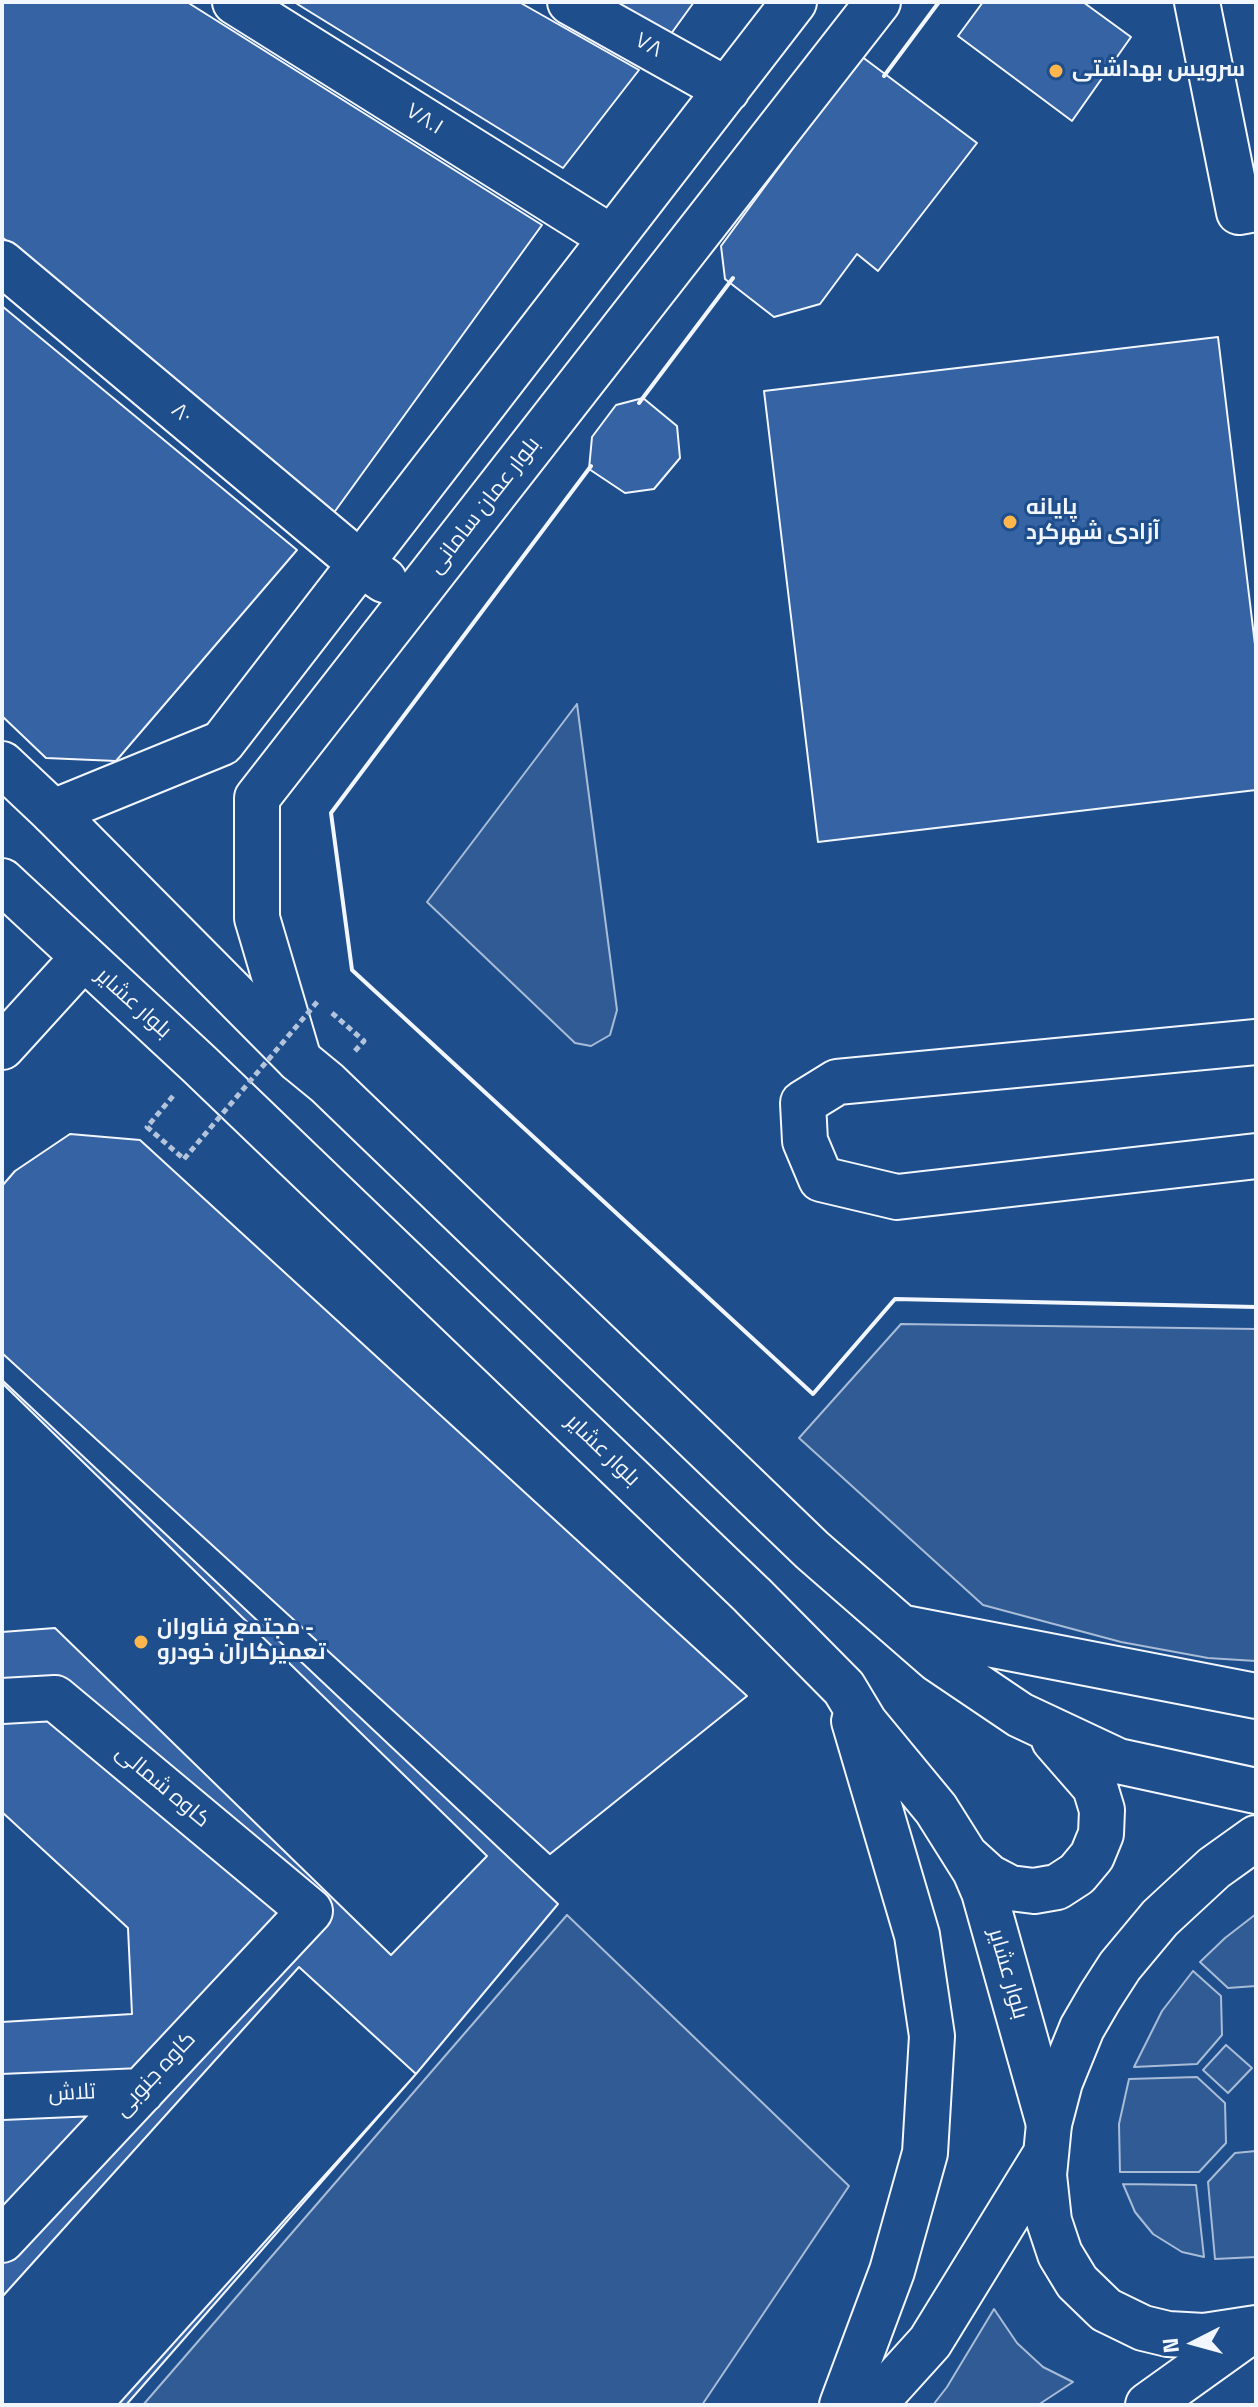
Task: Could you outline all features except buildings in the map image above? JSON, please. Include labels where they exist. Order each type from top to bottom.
[{"type":"main road","name":"۷۸.۱","points":[[235,2],[612,238]]},
{"type":"main road","name":"۷۸","points":[[570,2],[727,90]]},
{"type":"main road","points":[[53,812],[222,743],[794,2]]},
{"type":"main road","name":"بلوار عمان سامانی","points":[[299,1060],[257,918],[257,798],[878,2]]},
{"type":"main road","points":[[1197,2],[1239,212],[1256,209]]},
{"type":"main road","name":"۸۰","points":[[2,263],[361,564],[412,599]]},
{"type":"main road","points":[[2,764],[299,1060],[327,1083],[812,1550],[937,1659],[1020,1715],[1118,1761],[1256,1791]]},
{"type":"main road","name":"بلوار عشایر","points":[[2,881],[222,1086],[752,1595],[844,1688],[865,1723],[936,1809],[968,1858],[984,1892],[1047,2140]]},
{"type":"main road","points":[[2,1047],[83,958]]},
{"type":"main road","points":[[1256,1042],[837,1082],[803,1103],[805,1141],[821,1179],[897,1197],[1256,1156]]},
{"type":"main road","points":[[900,1627],[1256,1696]]},
{"type":"main road","points":[[842,2405],[892,2271],[925,2153],[932,2036],[917,1935],[844,1688]]},
{"type":"main road","name":"کاوه شمالی","points":[[2,1701],[55,1698],[310,1911]]},
{"type":"main road","points":[[968,1858],[989,1877],[1010,1888],[1034,1891],[1057,1887],[1077,1874],[1092,1856],[1101,1834],[1102,1810],[1095,1787],[1042,1727]]},
{"type":"main road","points":[[1254,2329],[1204,2336],[1168,2334],[1127,2322],[1100,2305],[1077,2282],[1060,2254],[1047,2213],[1047,2140],[1060,2082],[1072,2049],[1120,1966],[1143,1936],[1186,1892],[1256,1838]]},
{"type":"main road","name":"کاوه جنوبی","points":[[2,2240],[310,1911]]},
{"type":"main road","name":"تلاش","points":[[2,2097],[142,2091]]},
{"type":"main road","points":[[873,2405],[930,2342],[1047,2140]]},
{"type":"main road","points":[[1159,2401],[1254,2329]]},
{"type":"path","points":[[147,1127],[184,1159],[318,1001]]},
{"type":"path","points":[[330,1011],[364,1041]]},
{"type":"shaded area","points":[[577,704],[617,1010],[610,1035],[591,1046],[575,1043],[427,902]]},
{"type":"shaded area","points":[[901,1324],[1256,1329],[1256,1661],[1208,1658],[1121,1642],[983,1605],[799,1438]]},
{"type":"shaded area","points":[[1256,1914],[1256,1986],[1228,1988],[1200,1962]]},
{"type":"shaded area","points":[[567,1915],[849,2186],[702,2405],[143,2405]]},
{"type":"shaded area","points":[[1193,1971],[1221,1996],[1222,2035],[1197,2064],[1134,2067],[1162,2011]]},
{"type":"shaded area","points":[[1226,2045],[1252,2068],[1228,2093],[1203,2070]]},
{"type":"shaded area","points":[[1197,2077],[1225,2103],[1226,2143],[1199,2172],[1120,2172],[1119,2124],[1129,2079]]},
{"type":"shaded area","points":[[1256,2151],[1256,2257],[1215,2259],[1208,2182],[1235,2153]]},
{"type":"shaded area","points":[[1123,2184],[1196,2185],[1204,2257],[1182,2252],[1153,2234],[1135,2212]]},
{"type":"shaded area","points":[[994,2309],[1017,2343],[1043,2367],[1073,2382],[1038,2405],[933,2405],[947,2387]]},
{"type":"wall","points":[[884,76],[939,2]]},
{"type":"wall","points":[[639,403],[733,278]]},
{"type":"wall","points":[[591,466],[331,813],[352,970],[813,1394],[895,1299],[1256,1307]]},
{"type":"place","name":"سرویس بهداشتی","points":[[1056,71]]},
{"type":"place","name":"پایانه آزادی شهرکرد","points":[[1010,522]]},
{"type":"place","name":"مجتمع فناوران - تعمیرکاران خودرو","points":[[141,1642]]}]
